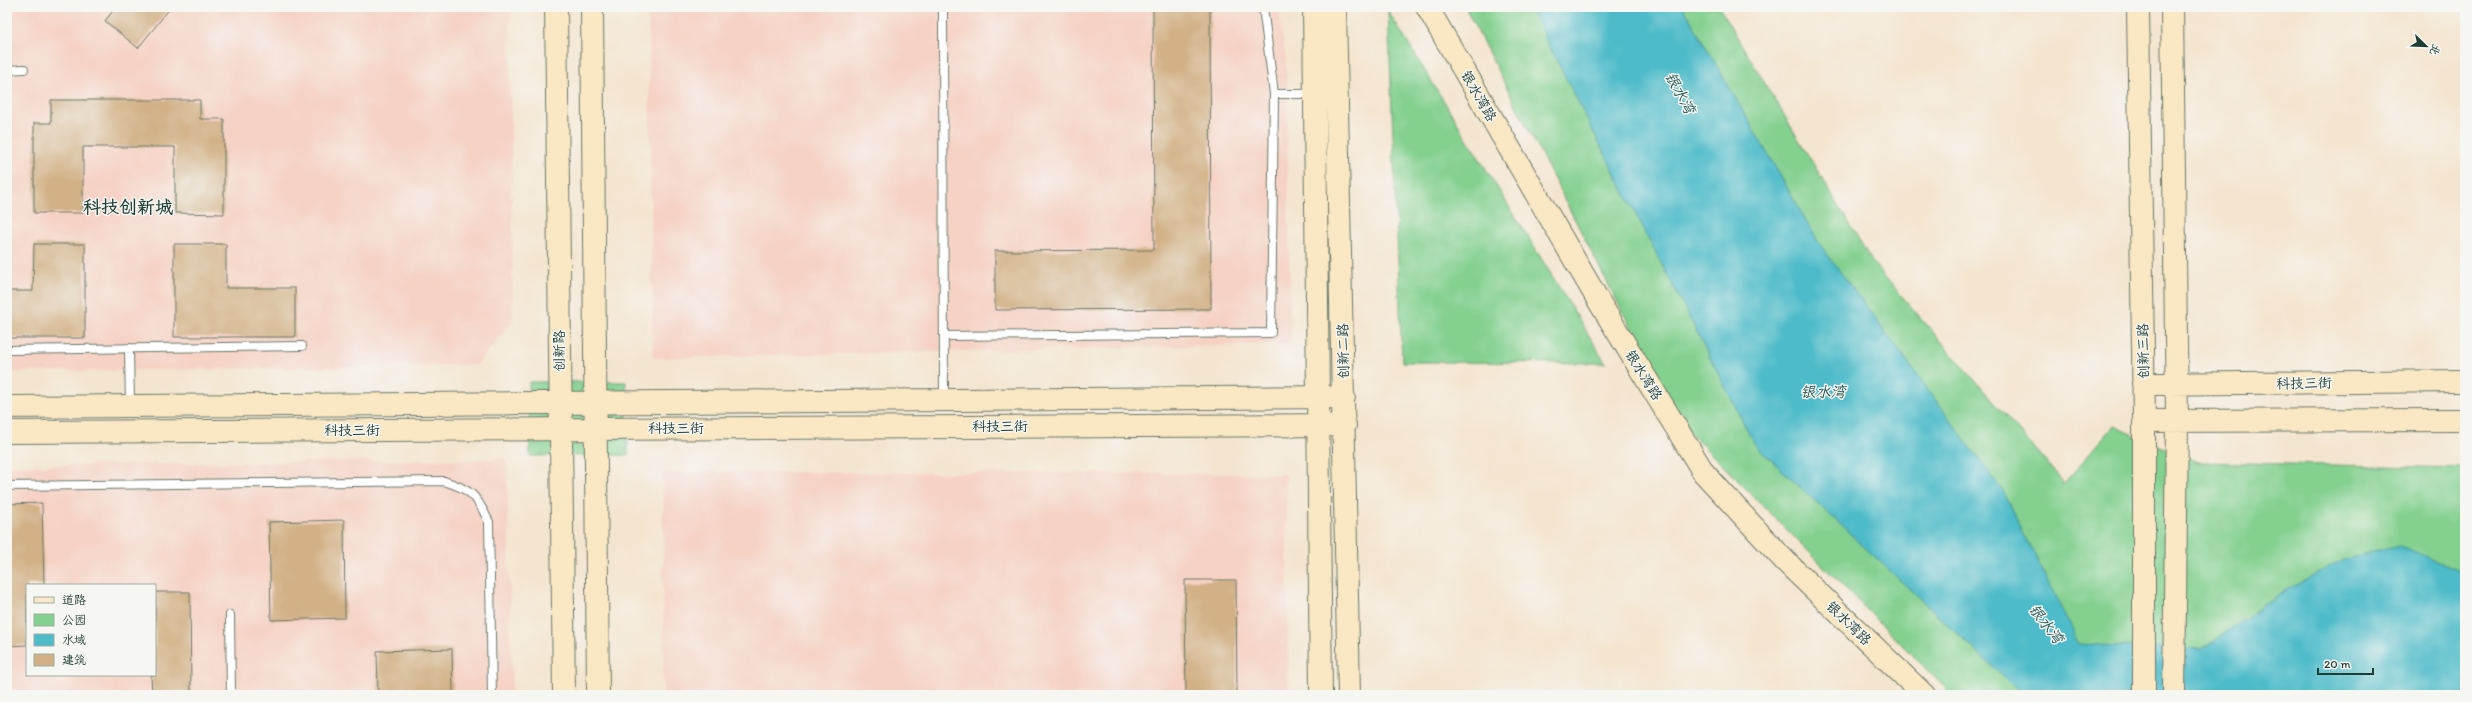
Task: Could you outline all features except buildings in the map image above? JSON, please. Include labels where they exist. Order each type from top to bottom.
[{"type":"street","name":"创新路","points":[[556,7],[564,695]]},
{"type":"street","points":[[592,7],[598,695]]},
{"type":"street","name":"创新二路","points":[[1314,7],[1321,695]]},
{"type":"street","name":"创新二路","points":[[1335,7],[1345,424],[1348,695]]},
{"type":"street","name":"银水湾路","points":[[1427,7],[1601,305],[1704,473],[1784,562],[1924,695]]},
{"type":"street","name":"创新三路","points":[[2138,7],[2144,384],[2144,695]]},
{"type":"street","points":[[2172,7],[2177,420],[2174,695]]},
{"type":"street","name":"科技三街","points":[[2144,384],[2465,381]]},
{"type":"street","name":"科技三街","points":[[7,407],[1344,397]]},
{"type":"street","points":[[2144,421],[2465,420]]},
{"type":"street","name":"科技三街","points":[[7,432],[1345,424]]},
{"type":"lane","points":[[943,7],[944,400]]},
{"type":"lane","points":[[944,336],[1271,333],[1274,94],[1263,7]]},
{"type":"lane","points":[[7,70],[24,70]]},
{"type":"lane","points":[[1274,94],[1315,94]]},
{"type":"lane","points":[[7,350],[302,346]]},
{"type":"lane","points":[[129,348],[130,406]]},
{"type":"lane","points":[[7,486],[444,481],[462,487],[478,498],[489,522],[492,695]]},
{"type":"lane","points":[[230,615],[231,695]]},
{"type":"shaded area","points":[[7,7],[510,7],[513,321],[477,365],[7,372]]},
{"type":"shaded area","points":[[648,7],[1278,7],[1286,58],[1291,344],[653,358]]},
{"type":"shaded area","points":[[507,459],[512,695],[7,695],[7,466]]},
{"type":"shaded area","points":[[663,472],[1286,474],[1289,695],[663,695]]},
{"type":"green space","points":[[1465,7],[1719,7],[1873,263],[2064,483],[2114,426],[2197,462],[2465,468],[2465,695],[1952,695],[1680,423]]},
{"type":"green space","points":[[1388,11],[1606,363],[1402,362]]},
{"type":"green space","points":[[529,382],[626,382],[628,455],[530,456]]},
{"type":"water","name":"银水湾","points":[[1529,7],[1683,7],[1819,243],[2003,491],[2079,644],[2202,650],[2274,597],[2343,559],[2400,546],[2465,573],[2465,695],[2023,695],[1755,445]]},
{"type":"district","name":"科技创新城","points":[[128,207]]}]
